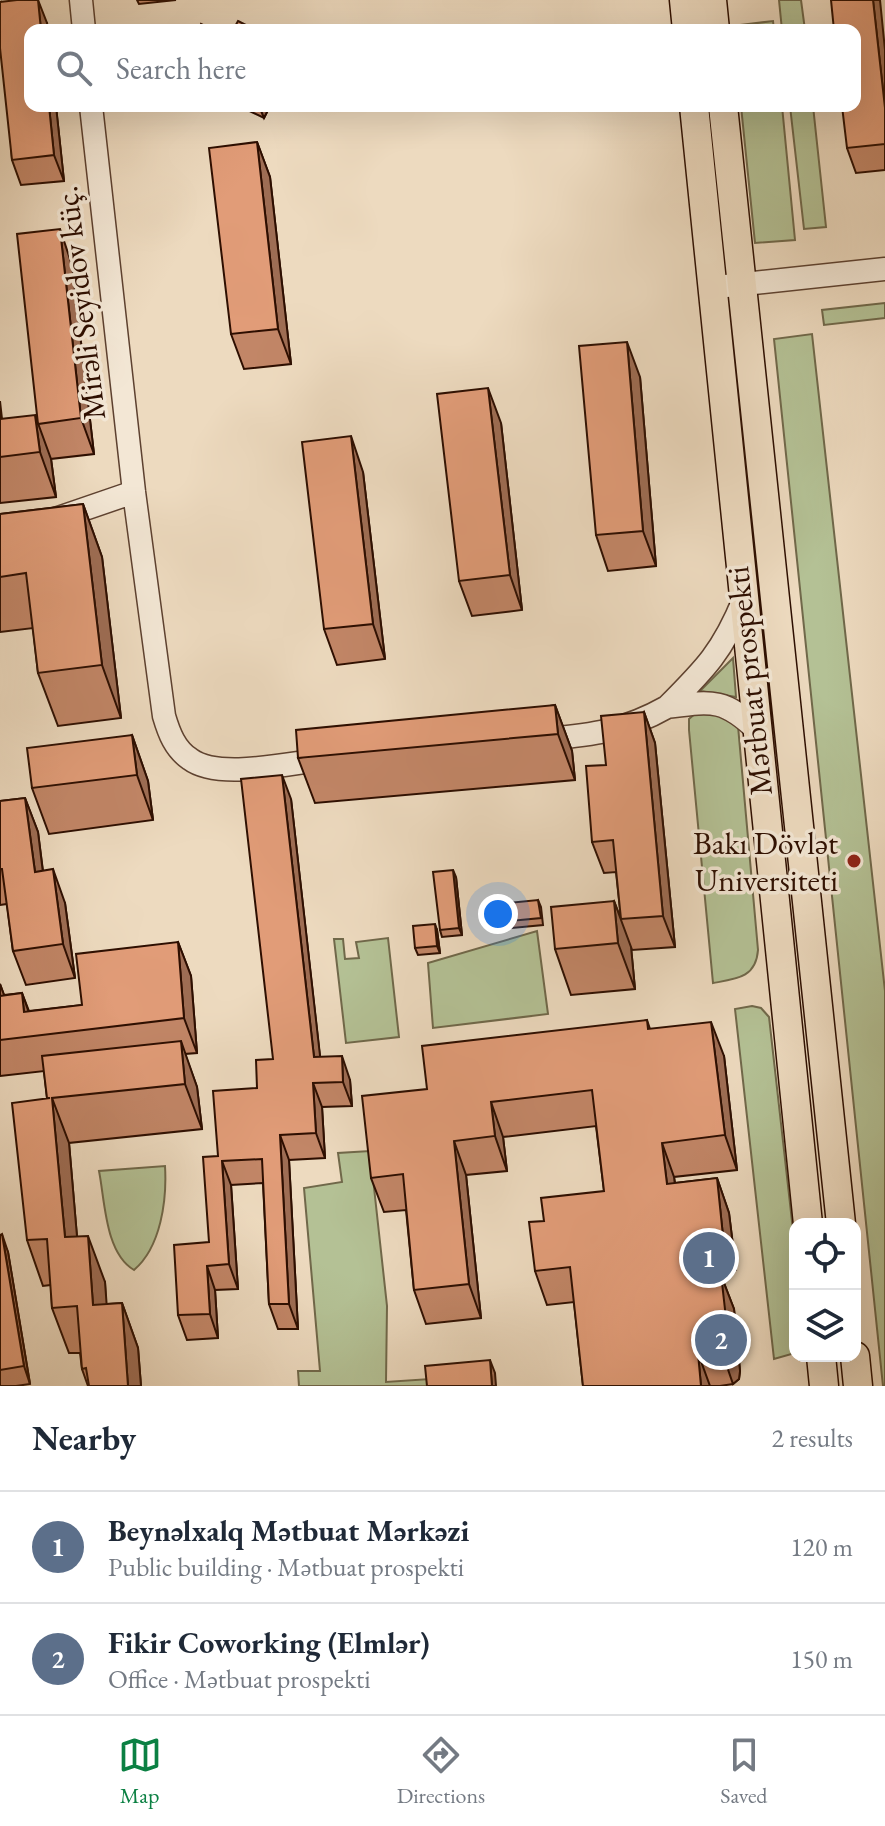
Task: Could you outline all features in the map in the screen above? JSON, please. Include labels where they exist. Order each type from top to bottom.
[{"type":"main road","points":[[684,0],[686,24]]},
{"type":"main road","points":[[712,0],[714,24]]},
{"type":"main road","points":[[695,112],[723,250],[740,284],[731,322]]},
{"type":"main road","points":[[723,112],[723,250]]},
{"type":"main road","name":"Mətbuat prospekti","points":[[731,322],[745,598],[807,1218]]},
{"type":"main road","name":"Mətbuat prospekti","points":[[731,322],[840,1218]]},
{"type":"main road","points":[[822,1362],[824,1386]]},
{"type":"main road","points":[[856,1362],[858,1386]]},
{"type":"street","points":[[81,0],[83,24]]},
{"type":"street","name":"Mirəli Seyidov küç.","points":[[92,112],[134,492],[164,716],[176,746],[191,761],[216,769],[357,756]]},
{"type":"street","points":[[740,284],[885,269]]},
{"type":"street","points":[[0,538],[134,492]]},
{"type":"street","points":[[667,707],[708,666],[721,648],[745,598]]},
{"type":"street","points":[[511,742],[603,734],[667,707],[695,703],[737,710],[758,731]]},
{"type":"green space","points":[[779,0],[801,0],[804,24],[781,24]]},
{"type":"green space","points":[[742,112],[783,112],[795,240],[755,243]]},
{"type":"green space","points":[[791,112],[814,112],[826,227],[804,229]]},
{"type":"green space","points":[[885,303],[885,318],[824,325],[822,310]]},
{"type":"green space","points":[[812,334],[885,991],[885,1386],[774,339]]},
{"type":"green space","points":[[733,658],[736,697],[700,691]]},
{"type":"green space","points":[[697,712],[726,716],[738,726],[758,950],[749,972],[713,983],[689,730],[689,719]]},
{"type":"green space","points":[[537,931],[548,1014],[433,1028],[428,963]]},
{"type":"green space","points":[[388,938],[399,1037],[346,1043],[334,939],[343,939],[345,959],[359,958],[356,942]]},
{"type":"green space","points":[[761,1008],[769,1017],[792,1218],[789,1218],[789,1355],[774,1359],[735,1009]]},
{"type":"green space","points":[[370,1151],[387,1306],[386,1382],[430,1379],[431,1386],[299,1386],[298,1371],[320,1371],[304,1188],[342,1182],[338,1153]]},
{"type":"green space","points":[[165,1166],[165,1193],[156,1236],[151,1249],[134,1270],[124,1262],[112,1239],[99,1171]]},
{"type":"building","points":[[38,0],[40,24],[24,24],[24,112],[50,112],[54,155],[12,160],[0,48],[0,2]]},
{"type":"building","points":[[831,0],[873,0],[885,108],[885,144],[847,148],[843,112],[861,112],[861,24],[833,24]]},
{"type":"building","points":[[257,142],[278,329],[231,334],[209,148]]},
{"type":"building","points":[[60,229],[81,418],[38,424],[17,234]]},
{"type":"building","points":[[627,342],[643,531],[596,535],[579,346]]},
{"type":"building","points":[[488,388],[510,575],[459,581],[437,394]]},
{"type":"building","points":[[35,415],[40,452],[0,457],[0,419]]},
{"type":"building","points":[[351,436],[373,624],[324,629],[302,442]]},
{"type":"building","points":[[83,504],[102,665],[38,673],[26,573],[0,577],[0,514]]},
{"type":"building","points":[[555,705],[558,734],[298,758],[296,730]]},
{"type":"building","points":[[644,712],[663,916],[621,919],[613,840],[592,842],[586,766],[606,765],[601,716]]},
{"type":"building","points":[[132,735],[137,775],[32,788],[27,748]]},
{"type":"building","points":[[282,775],[314,1057],[342,1056],[343,1082],[313,1083],[316,1133],[280,1135],[289,1304],[269,1304],[262,1159],[222,1161],[229,1264],[207,1266],[210,1314],[178,1315],[174,1245],[209,1242],[203,1157],[218,1156],[213,1091],[257,1088],[256,1060],[273,1059],[241,779]]},
{"type":"building","points":[[25,798],[35,872],[53,869],[63,944],[13,951],[0,869],[0,801]]},
{"type":"building","points":[[453,870],[459,928],[440,930],[433,872]]},
{"type":"building","points":[[538,900],[541,918],[510,921],[508,903]]},
{"type":"building","points":[[614,901],[618,943],[555,949],[551,907]]},
{"type":"building","points":[[435,924],[437,946],[415,948],[413,926]]},
{"type":"building","points":[[178,942],[184,1018],[0,1040],[0,996],[22,993],[24,1012],[82,1005],[76,954]]},
{"type":"building","points":[[647,1020],[648,1029],[711,1022],[725,1135],[662,1143],[667,1184],[717,1178],[723,1236],[710,1237],[713,1264],[721,1274],[728,1336],[721,1349],[698,1353],[701,1386],[583,1386],[570,1267],[535,1271],[529,1222],[544,1221],[541,1198],[604,1191],[592,1090],[491,1102],[495,1136],[454,1141],[469,1284],[414,1290],[403,1174],[371,1178],[362,1096],[427,1089],[422,1046]]},
{"type":"building","points":[[181,1041],[185,1084],[52,1098],[65,1237],[88,1236],[93,1305],[122,1303],[128,1386],[89,1386],[86,1368],[82,1369],[77,1306],[52,1308],[47,1239],[27,1240],[12,1103],[50,1098],[47,1098],[42,1056]]},
{"type":"building","points":[[0,1235],[24,1366],[0,1370]]},
{"type":"building","points":[[490,1360],[492,1386],[427,1386],[425,1366]]},
{"type":"place","name":"Bakı Dövlət Universiteti","points":[[854,861]]},
{"type":"place","name":"Beynəlxalq Mətbuat Mərkəzi","points":[[709,1258]]},
{"type":"place","name":"Fikir Coworking (Elmlər)","points":[[721,1340]]}]
